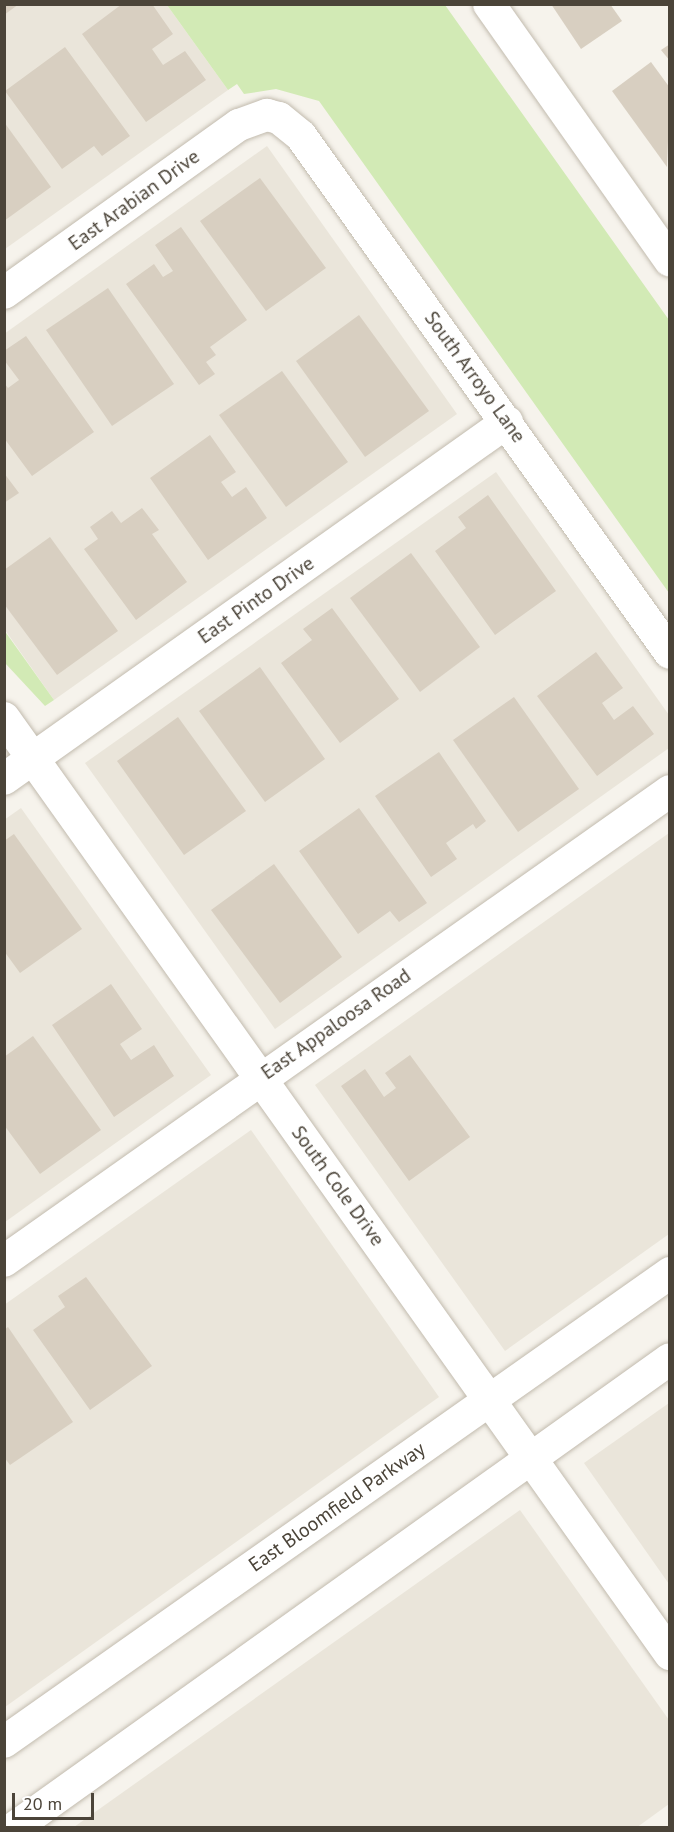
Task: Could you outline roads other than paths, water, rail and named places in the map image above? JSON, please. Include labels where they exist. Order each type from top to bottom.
[{"type":"street","points":[[489,4],[667,252]]},
{"type":"street","name":"East Arabian Drive","points":[[4,293],[238,125],[267,115]]},
{"type":"street","name":"South Arroyo Lane","points":[[267,115],[279,118],[301,136],[507,422],[669,653]]},
{"type":"street","name":"East Pinto Drive","points":[[4,779],[507,422]]},
{"type":"street","name":"South Cole Drive","points":[[4,718],[35,757],[490,1399],[528,1458],[669,1654]]},
{"type":"street","name":"East Appaloosa Road","points":[[4,1261],[260,1077],[669,790]]},
{"type":"street","name":"East Bloomfield Parkway","points":[[4,1742],[669,1273]]},
{"type":"street","points":[[14,1827],[669,1359]]}]
